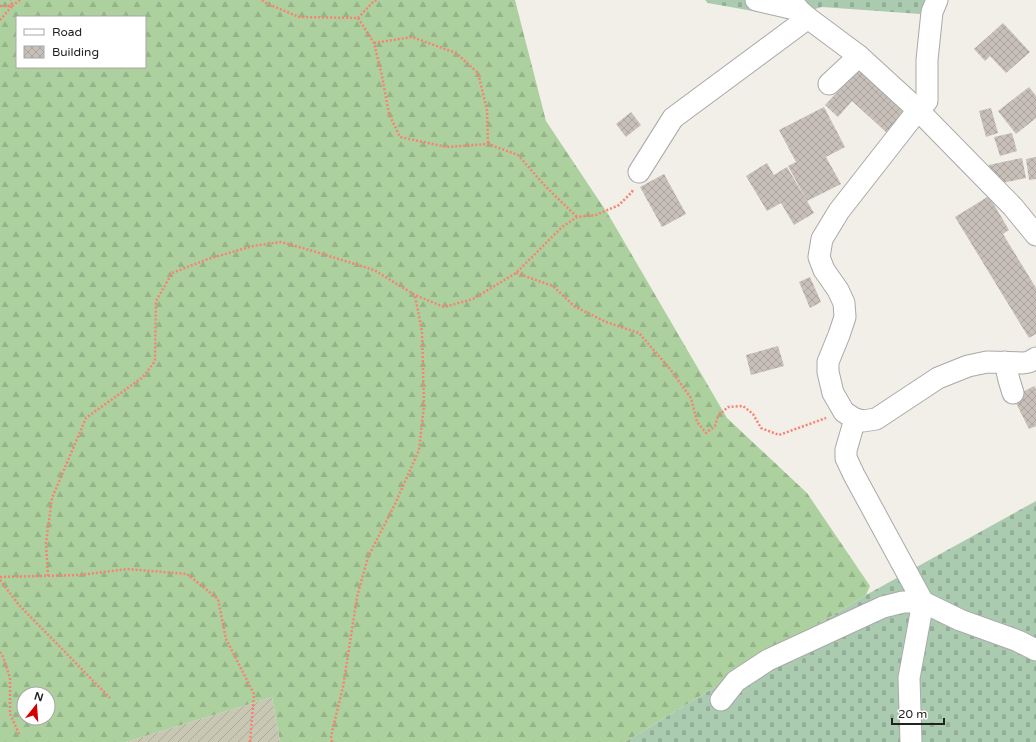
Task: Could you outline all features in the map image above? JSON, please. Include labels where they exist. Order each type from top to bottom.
[{"type":"street","points":[[756,0],[799,9],[859,56],[918,110],[1013,207],[1036,235]]},
{"type":"street","points":[[937,0],[932,12],[927,60],[927,100],[839,211],[822,239],[819,257],[824,270],[838,290],[844,303],[845,317],[828,362],[828,372],[833,393],[849,416],[863,421],[876,419],[938,378],[968,366],[987,362],[1024,363],[1036,358]]},
{"type":"street","points":[[639,172],[673,118],[799,9]]},
{"type":"street","points":[[829,84],[859,56]]},
{"type":"street","points":[[1005,362],[1013,393]]},
{"type":"street","points":[[849,416],[846,458],[923,602],[909,678],[911,742]]},
{"type":"street","points":[[721,700],[736,681],[768,660],[883,607],[903,602],[923,602],[960,620],[1018,641],[1036,650]]},
{"type":"path","points":[[11,0],[12,6]]},
{"type":"path","points":[[0,20],[12,6],[20,0]]},
{"type":"path","points":[[262,0],[299,16],[358,18],[375,0]]},
{"type":"path","points":[[0,6],[12,6]]},
{"type":"path","points":[[358,18],[374,43],[389,114],[400,137],[447,146],[488,144],[518,155],[546,187],[577,217]]},
{"type":"path","points":[[374,43],[412,37],[456,53],[478,72],[487,110],[488,144]]},
{"type":"path","points":[[48,576],[46,543],[52,498],[86,418],[143,378],[155,361],[156,301],[172,273],[208,259],[253,246],[281,242],[374,270],[415,295],[444,307],[473,299],[516,273],[562,227],[577,217],[596,215],[618,205],[632,192],[639,172]]},
{"type":"path","points":[[516,273],[553,286],[574,306],[606,322],[639,333],[670,369],[691,398],[697,422],[706,433],[715,426],[718,416],[728,407],[743,406],[753,414],[761,428],[779,435],[849,416]]},
{"type":"path","points":[[332,742],[331,736],[343,687],[357,597],[368,557],[395,504],[419,450],[424,405],[424,390],[422,331],[415,295]]},
{"type":"path","points":[[0,577],[79,575],[127,569],[187,574],[218,599],[226,639],[254,694],[250,742]]},
{"type":"path","points":[[0,580],[19,605],[110,698]]},
{"type":"path","points":[[0,652],[10,678],[10,714],[20,736]]},
{"type":"shaded area","points":[[272,697],[280,742],[126,742]]},
{"type":"green space","points":[[0,0],[515,0],[546,121],[608,214],[727,418],[807,493],[870,586],[866,595],[625,742],[280,742],[272,697],[126,742],[0,742]]},
{"type":"green space","points":[[705,0],[929,0],[920,14],[822,7],[787,17],[708,3]]},
{"type":"green space","points":[[1036,501],[1036,742],[625,742],[866,595]]},
{"type":"building","points":[[1003,23],[1030,52],[1006,73],[990,56],[985,61],[974,49]]},
{"type":"building","points":[[862,65],[910,108],[887,133],[852,101],[838,117],[825,105]]},
{"type":"building","points":[[1029,87],[1036,96],[1036,118],[1016,134],[998,111]]},
{"type":"building","points":[[824,107],[845,147],[826,157],[841,184],[807,201],[788,166],[796,162],[779,130]]},
{"type":"building","points":[[991,108],[998,133],[986,137],[979,111]]},
{"type":"building","points":[[631,112],[641,125],[626,137],[616,124]]},
{"type":"building","points":[[1012,133],[1017,151],[1000,156],[994,137]]},
{"type":"building","points":[[1036,157],[1036,179],[1029,180],[1026,159]]},
{"type":"building","points":[[1022,158],[1026,178],[992,185],[989,165]]},
{"type":"building","points":[[767,163],[774,175],[787,167],[814,213],[794,225],[781,203],[767,211],[746,176]]},
{"type":"building","points":[[664,174],[686,214],[662,227],[640,187]]},
{"type":"building","points":[[989,196],[1009,230],[1003,234],[1036,288],[1036,334],[1029,338],[955,217]]},
{"type":"building","points":[[810,277],[821,302],[810,308],[799,282]]},
{"type":"building","points":[[778,346],[784,366],[751,375],[746,355]]},
{"type":"building","points":[[1034,386],[1036,389],[1036,426],[1029,429],[1013,397]]}]
